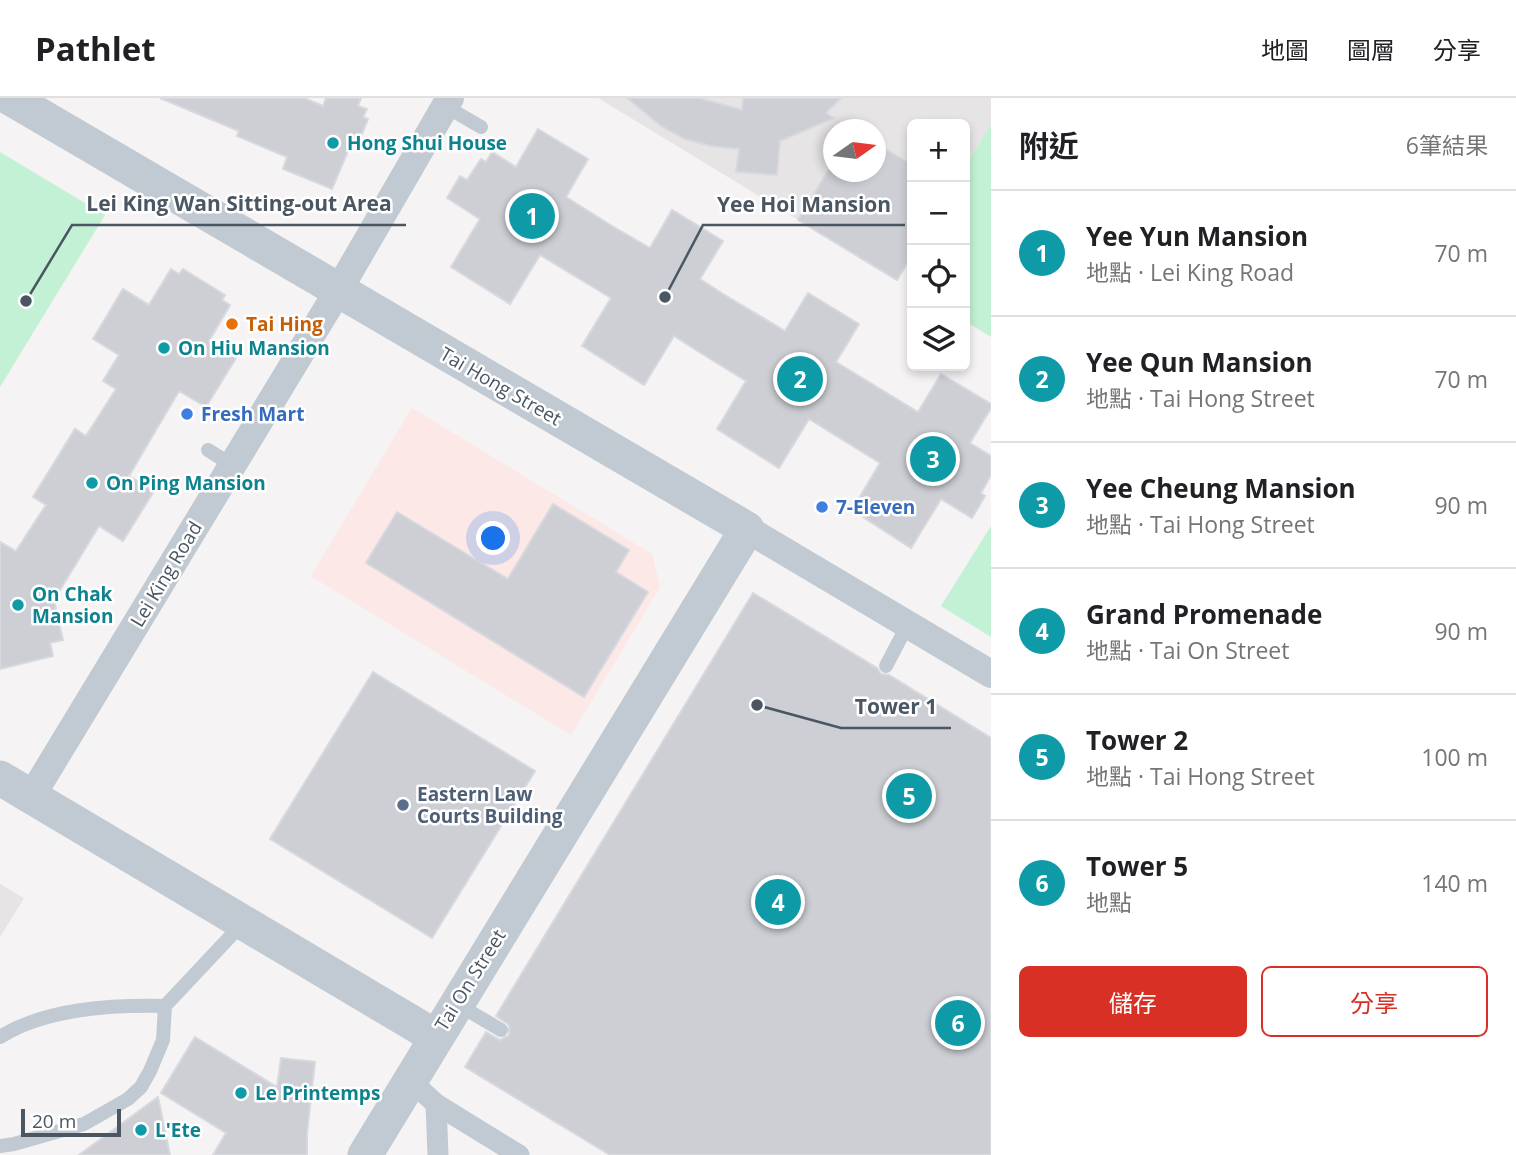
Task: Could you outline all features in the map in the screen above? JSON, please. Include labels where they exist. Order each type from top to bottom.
[{"type":"street","name":"Tai Hong Street","points":[[10,98],[991,674]]},
{"type":"street","name":"Lei King Road","points":[[31,797],[338,291],[448,102]]},
{"type":"street","name":"Tai On Street","points":[[0,778],[436,1037],[747,529]]},
{"type":"street","points":[[365,1155],[436,1037]]},
{"type":"street","points":[[410,1080],[436,1104],[519,1155]]},
{"type":"street","points":[[436,1104],[438,1155]]},
{"type":"lane","points":[[448,102],[481,127]]},
{"type":"lane","points":[[208,450],[232,465]]},
{"type":"lane","points":[[886,666],[908,624]]},
{"type":"lane","points":[[0,1146],[84,1124],[128,1099],[141,1087],[163,1041],[165,1006],[243,923]]},
{"type":"lane","points":[[456,1004],[501,1030]]},
{"type":"lane","points":[[0,1037],[39,1020],[69,1013],[115,1007],[165,1006]]},
{"type":"shaded area","points":[[598,98],[991,98],[991,124],[970,159],[970,119],[907,119],[907,263],[897,280]]},
{"type":"shaded area","points":[[412,408],[652,554],[660,587],[571,735],[311,576]]},
{"type":"shaded area","points":[[0,884],[24,898],[0,937]]},
{"type":"green space","points":[[991,124],[991,337],[970,324],[970,159]]},
{"type":"green space","points":[[0,152],[105,215],[0,387]]},
{"type":"green space","points":[[991,526],[991,637],[941,606]]},
{"type":"building","name":"Hong Shui House","points":[[160,98],[304,98],[323,106],[326,98],[361,98],[358,106],[367,109],[363,117],[368,119],[357,146],[353,144],[348,151],[332,189],[283,169],[287,157],[237,136],[239,131]]},
{"type":"building","points":[[627,98],[699,98],[742,110],[743,98],[841,98],[826,113],[834,118],[823,119],[823,123],[780,141],[777,175],[736,172],[739,149],[711,146],[685,139],[661,126]]},
{"type":"building","points":[[538,129],[588,159],[566,197],[612,226],[650,248],[672,210],[723,241],[700,279],[723,294],[785,331],[808,293],[859,324],[836,362],[918,412],[941,374],[991,404],[970,443],[991,456],[991,475],[981,493],[985,496],[972,518],[941,499],[911,548],[852,510],[880,463],[809,419],[779,468],[717,429],[746,381],[674,336],[644,385],[582,346],[611,298],[540,255],[510,304],[451,267],[480,219],[447,198],[460,176],[467,180],[481,159],[486,162],[492,152],[516,167]]},
{"type":"building","points":[[886,149],[907,162],[907,263],[897,280],[798,220],[823,179],[823,182],[886,182]]},
{"type":"building","points":[[171,269],[179,274],[183,269],[225,295],[222,300],[230,305],[209,341],[236,358],[206,407],[179,391],[129,476],[154,491],[123,541],[99,526],[54,600],[63,640],[50,643],[53,656],[0,669],[0,542],[16,551],[46,505],[33,497],[75,429],[86,436],[116,389],[103,381],[119,355],[93,339],[123,289],[149,305]]},
{"type":"building","points":[[553,504],[629,550],[616,572],[648,592],[584,697],[366,563],[397,512],[508,579]]},
{"type":"building","points":[[753,593],[877,668],[881,674],[889,675],[991,738],[991,1155],[610,1155],[465,1067],[486,1032],[500,1040],[509,1035],[509,1025],[496,1016]]},
{"type":"building","name":"Eastern Law Courts Building","points":[[373,672],[535,771],[432,938],[270,839]]},
{"type":"building","name":"Le Printemps","points":[[195,1037],[277,1087],[281,1058],[315,1062],[307,1155],[213,1155],[226,1133],[161,1093]]},
{"type":"building","name":"L'Ete","points":[[158,1097],[170,1155],[79,1155]]},
{"type":"place","name":"Hong Shui House","points":[[333,143]]},
{"type":"place","name":"Yee Yun Mansion","points":[[532,216]]},
{"type":"place","name":"Yee Hoi Mansion","points":[[665,297]]},
{"type":"place","name":"Lei King Wan Sitting-out Area","points":[[26,301]]},
{"type":"place","name":"Tai Hing","points":[[232,324]]},
{"type":"place","name":"On Hiu Mansion","points":[[164,348]]},
{"type":"place","name":"Yee Qun Mansion","points":[[800,379]]},
{"type":"place","name":"Fresh Mart","points":[[187,414]]},
{"type":"place","name":"Yee Cheung Mansion","points":[[933,459]]},
{"type":"place","name":"On Ping Mansion","points":[[92,483]]},
{"type":"place","name":"7-Eleven","points":[[822,507]]},
{"type":"place","name":"On Chak Mansion","points":[[18,605]]},
{"type":"place","name":"Tower 1","points":[[757,705]]},
{"type":"place","name":"Tower 2","points":[[909,796]]},
{"type":"place","name":"Eastern Law Courts Building","points":[[403,805]]},
{"type":"place","name":"Grand Promenade","points":[[778,902]]},
{"type":"place","name":"Tower 5","points":[[958,1023]]},
{"type":"place","name":"Le Printemps","points":[[241,1093]]},
{"type":"place","name":"L'Ete","points":[[141,1130]]}]
